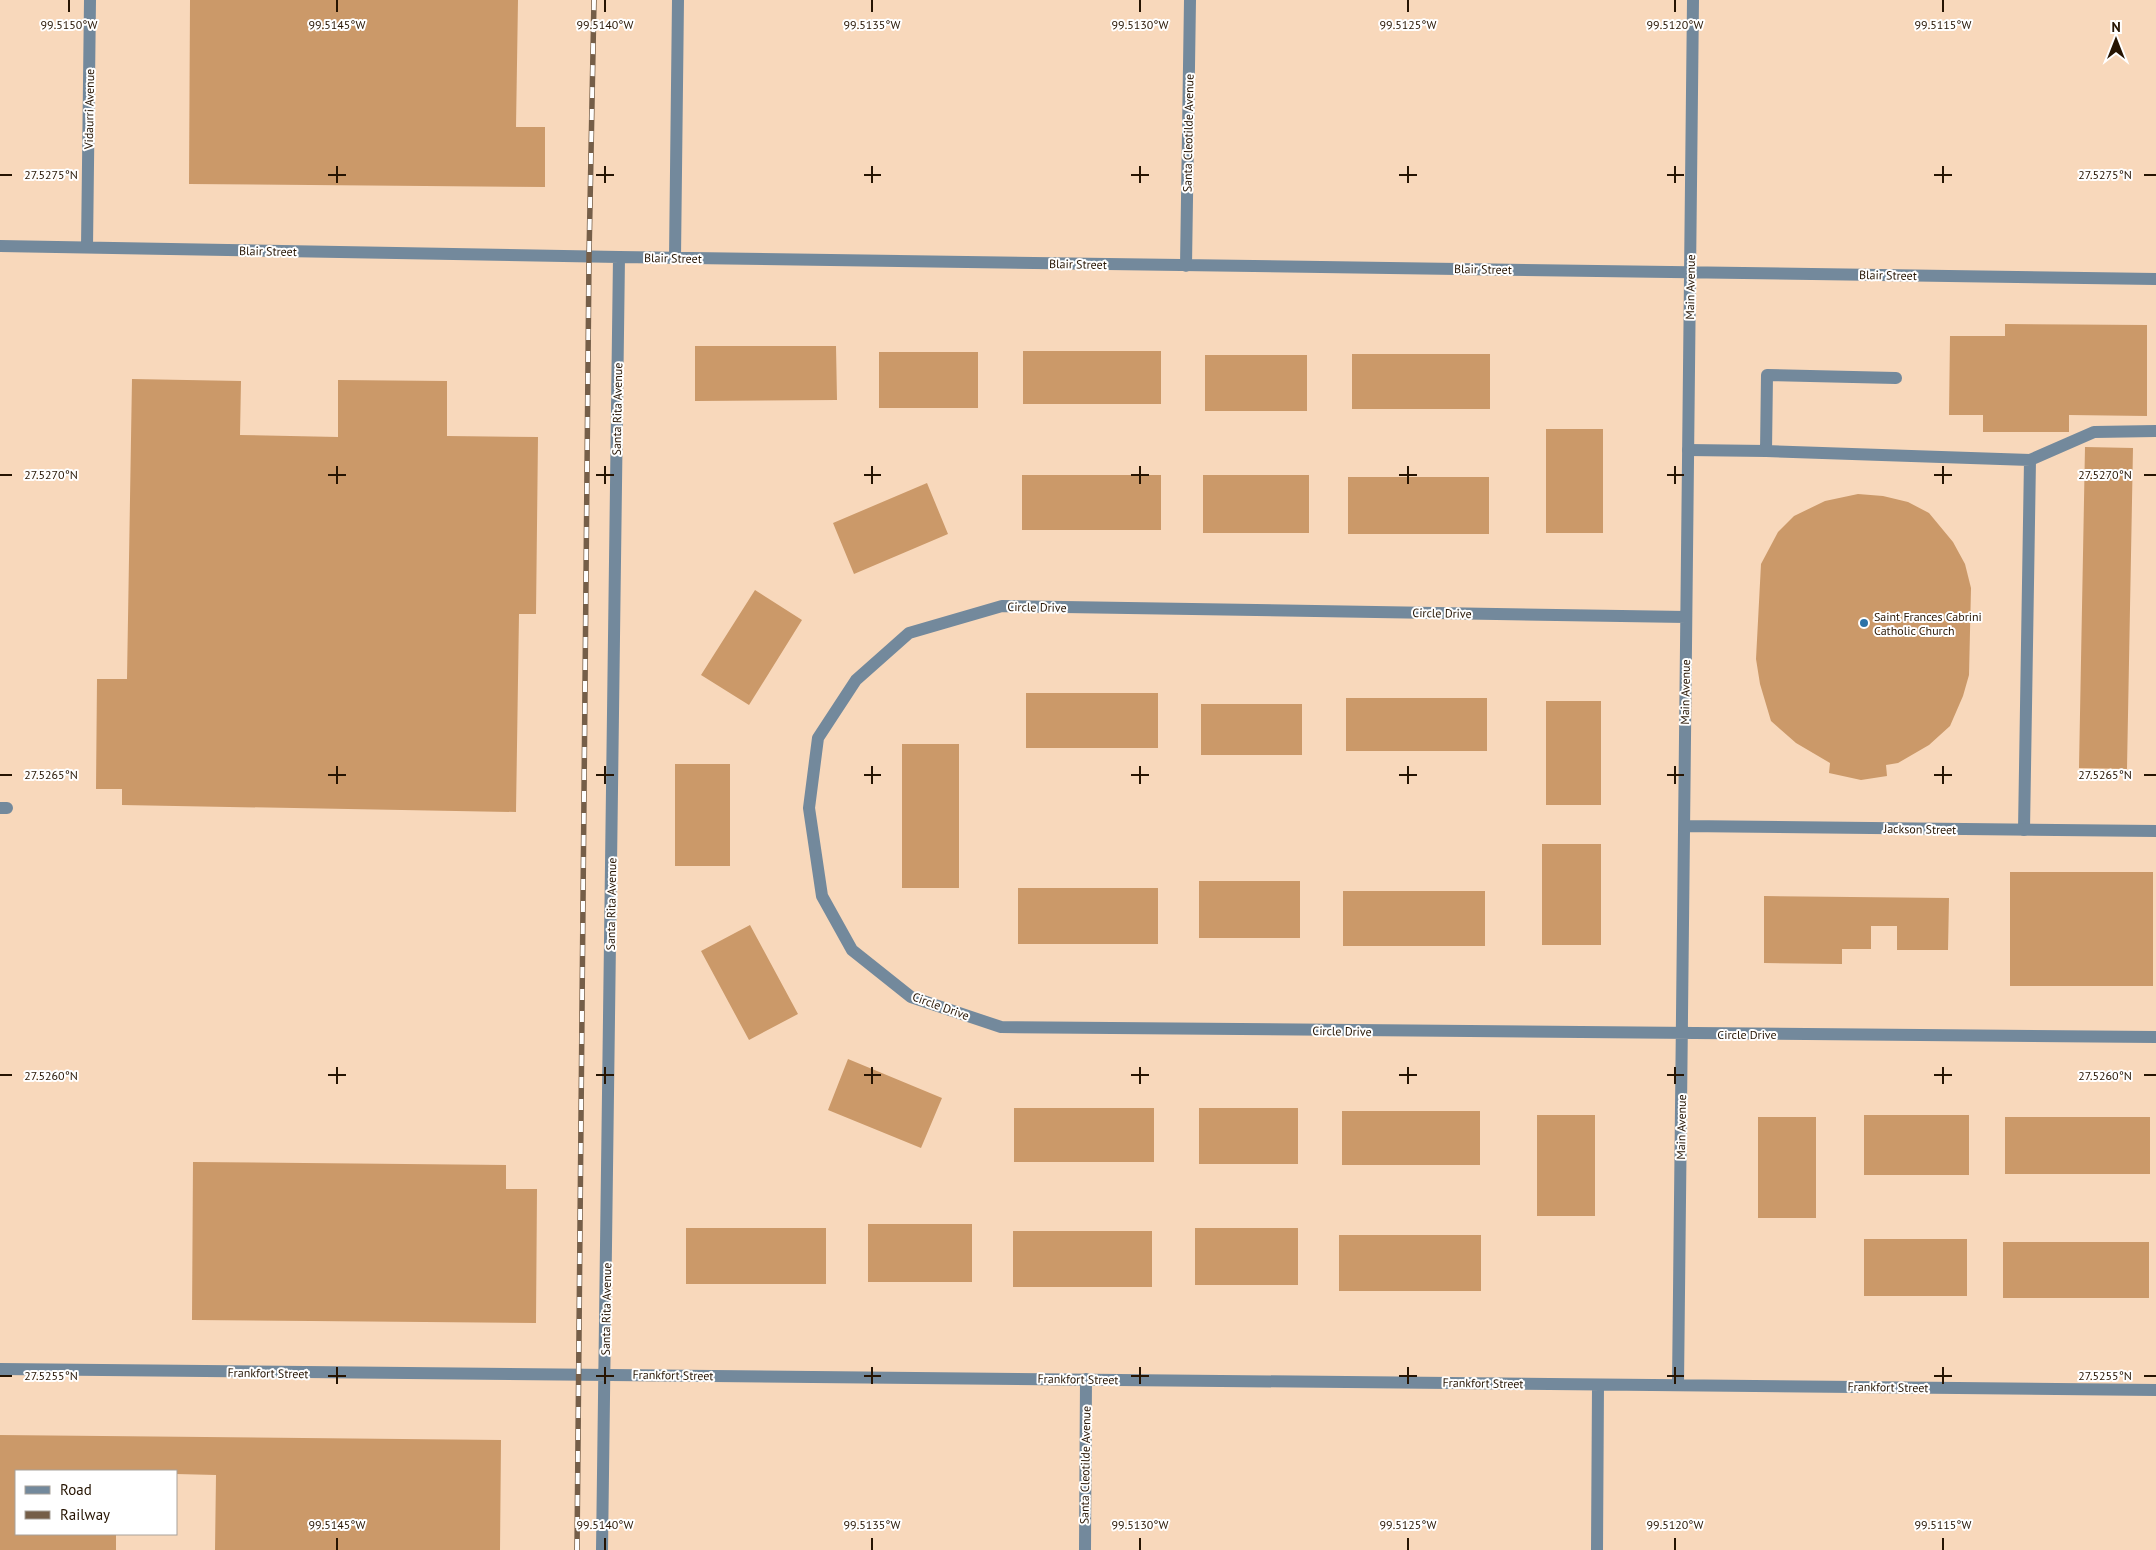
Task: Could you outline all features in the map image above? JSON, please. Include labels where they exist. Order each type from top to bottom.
[{"type":"street","name":"Vidaurri Avenue","points":[[87,247],[90,0]]},
{"type":"street","points":[[675,258],[678,0]]},
{"type":"street","name":"Santa Cleotilde Avenue","points":[[1186,266],[1190,0]]},
{"type":"street","name":"Main Avenue","points":[[1678,1385],[1693,0]]},
{"type":"street","name":"Blair Street","points":[[0,246],[619,258],[2156,278]]},
{"type":"street","name":"Santa Rita Avenue","points":[[602,1550],[619,258]]},
{"type":"street","points":[[1766,451],[1766,375],[1896,378]]},
{"type":"street","points":[[1688,450],[2030,460],[2094,432],[2156,431]]},
{"type":"street","points":[[2024,830],[2030,460]]},
{"type":"street","name":"Circle Drive","points":[[1686,617],[1002,606],[909,633],[856,680],[818,738],[809,808],[822,896],[852,950],[911,997],[1001,1027],[2156,1037]]},
{"type":"street","name":"Jackson Street","points":[[1684,826],[2156,831]]},
{"type":"street","name":"Frankfort Street","points":[[0,1369],[2156,1390]]},
{"type":"street","name":"Santa Cleotilde Avenue","points":[[1085,1550],[1086,1379]]},
{"type":"street","points":[[1597,1550],[1598,1385]]},
{"type":"building","points":[[190,0],[518,0],[516,127],[545,127],[545,187],[189,184]]},
{"type":"building","points":[[2005,324],[2147,325],[2147,416],[2069,415],[2069,432],[1983,432],[1983,415],[1949,415],[1950,336],[2005,336]]},
{"type":"building","points":[[695,346],[836,346],[837,400],[695,401]]},
{"type":"building","points":[[1023,351],[1161,351],[1161,404],[1023,404]]},
{"type":"building","points":[[879,352],[978,352],[978,408],[879,408]]},
{"type":"building","points":[[1352,354],[1490,354],[1490,409],[1352,409]]},
{"type":"building","points":[[1205,355],[1307,355],[1307,411],[1205,411]]},
{"type":"building","points":[[132,379],[241,381],[240,435],[338,437],[338,380],[447,381],[447,436],[538,437],[536,614],[519,614],[516,812],[122,805],[122,789],[96,789],[97,679],[127,679]]},
{"type":"building","points":[[1546,429],[1603,429],[1603,533],[1546,533]]},
{"type":"building","points":[[2085,447],[2133,448],[2127,769],[2079,768]]},
{"type":"building","points":[[1022,475],[1161,475],[1161,530],[1022,530]]},
{"type":"building","points":[[1203,475],[1309,475],[1309,533],[1203,533]]},
{"type":"building","points":[[1348,477],[1489,477],[1489,534],[1348,534]]},
{"type":"building","points":[[927,483],[948,534],[854,574],[833,523]]},
{"type":"building","name":"Saint Frances Cabrini Catholic Church","points":[[1858,494],[1883,496],[1908,502],[1929,513],[1953,542],[1965,564],[1971,588],[1969,675],[1963,696],[1950,726],[1929,745],[1898,763],[1886,765],[1887,776],[1861,780],[1829,773],[1830,763],[1796,743],[1771,721],[1760,684],[1756,659],[1761,564],[1778,532],[1794,516],[1825,501]]},
{"type":"building","points":[[755,590],[802,620],[749,705],[701,675]]},
{"type":"building","points":[[1026,693],[1158,693],[1158,748],[1026,748]]},
{"type":"building","points":[[1346,698],[1487,698],[1487,751],[1346,751]]},
{"type":"building","points":[[1546,701],[1601,701],[1601,805],[1546,805]]},
{"type":"building","points":[[1201,704],[1302,704],[1302,755],[1201,755]]},
{"type":"building","points":[[902,744],[959,744],[959,888],[902,888]]},
{"type":"building","points":[[675,764],[730,764],[730,866],[675,866]]},
{"type":"building","points":[[1542,844],[1601,844],[1601,945],[1542,945]]},
{"type":"building","points":[[2010,872],[2153,872],[2153,986],[2010,986]]},
{"type":"building","points":[[1199,881],[1300,881],[1300,938],[1199,938]]},
{"type":"building","points":[[1018,888],[1158,888],[1158,944],[1018,944]]},
{"type":"building","points":[[1343,891],[1485,891],[1485,946],[1343,946]]},
{"type":"building","points":[[1764,896],[1949,898],[1948,950],[1897,950],[1897,926],[1871,926],[1871,949],[1842,949],[1842,964],[1764,963]]},
{"type":"building","points":[[750,925],[798,1014],[749,1040],[701,951]]},
{"type":"building","points":[[848,1059],[942,1098],[921,1148],[828,1110]]},
{"type":"building","points":[[1014,1108],[1154,1108],[1154,1162],[1014,1162]]},
{"type":"building","points":[[1199,1108],[1298,1108],[1298,1164],[1199,1164]]},
{"type":"building","points":[[1342,1111],[1480,1111],[1480,1165],[1342,1165]]},
{"type":"building","points":[[1537,1115],[1595,1115],[1595,1216],[1537,1216]]},
{"type":"building","points":[[1864,1115],[1969,1115],[1969,1175],[1864,1175]]},
{"type":"building","points":[[1758,1117],[1816,1117],[1816,1218],[1758,1218]]},
{"type":"building","points":[[2005,1117],[2150,1117],[2150,1174],[2005,1174]]},
{"type":"building","points":[[193,1162],[506,1165],[506,1189],[537,1189],[536,1323],[192,1320]]},
{"type":"building","points":[[868,1224],[972,1224],[972,1282],[868,1282]]},
{"type":"building","points":[[686,1228],[826,1228],[826,1284],[686,1284]]},
{"type":"building","points":[[1195,1228],[1298,1228],[1298,1285],[1195,1285]]},
{"type":"building","points":[[1013,1231],[1152,1231],[1152,1287],[1013,1287]]},
{"type":"building","points":[[1339,1235],[1481,1235],[1481,1291],[1339,1291]]},
{"type":"building","points":[[1864,1239],[1967,1239],[1967,1296],[1864,1296]]},
{"type":"building","points":[[2003,1242],[2149,1242],[2149,1298],[2003,1298]]},
{"type":"building","points":[[0,1435],[501,1440],[500,1550],[215,1550],[216,1475],[178,1474],[178,1470],[15,1470],[15,1535],[116,1535],[116,1550],[0,1550]]},
{"type":"railway","points":[[577,1550],[589,257],[594,0]]},
{"type":"place","name":"Saint Frances Cabrini Catholic Church","points":[[1864,623]]}]
